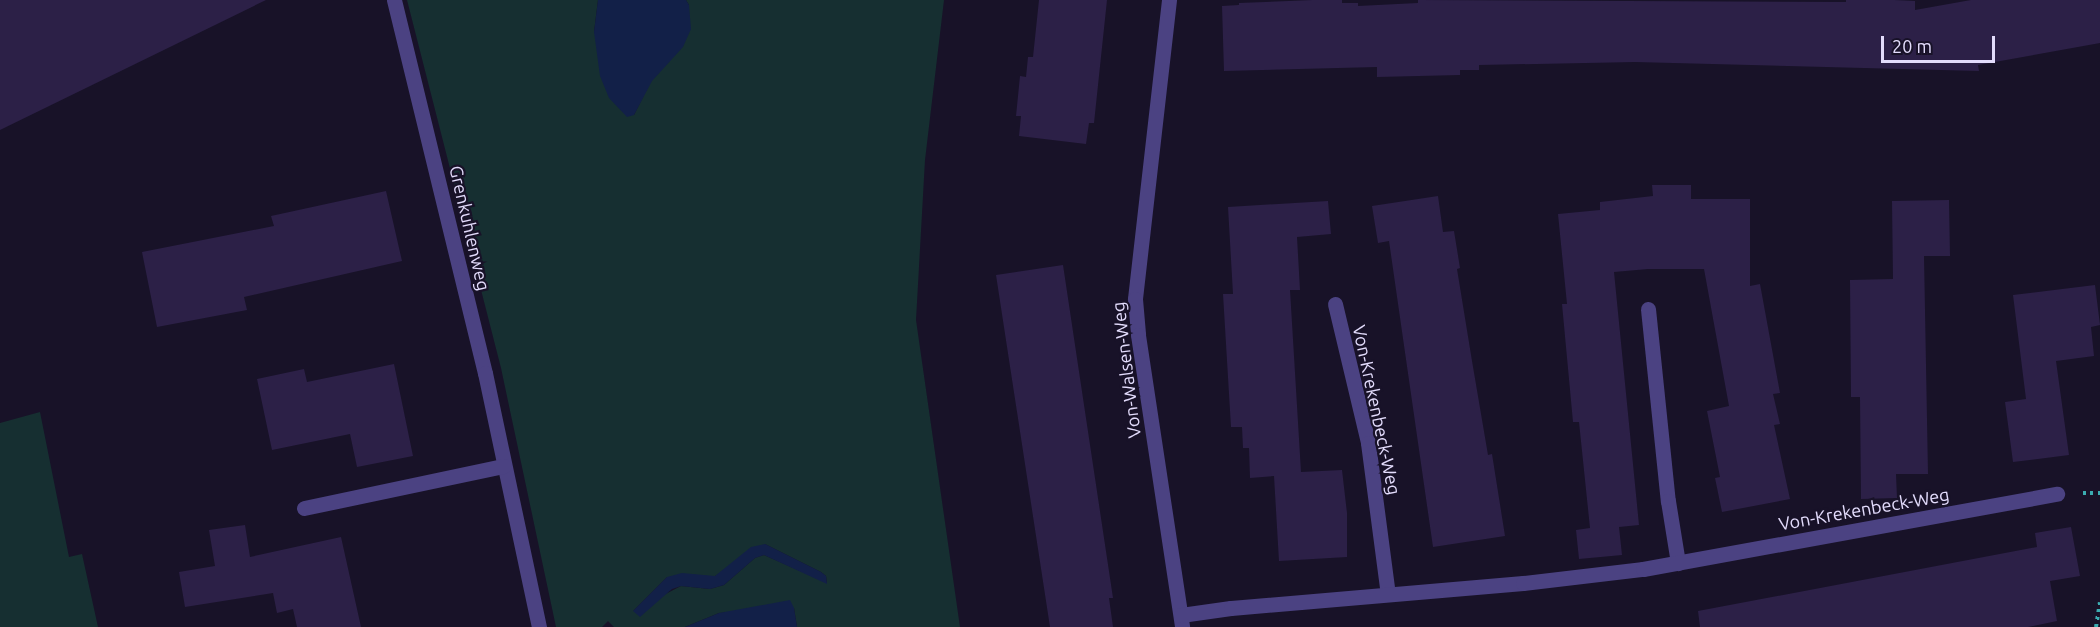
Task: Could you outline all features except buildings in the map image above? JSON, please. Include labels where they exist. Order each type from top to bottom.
[{"type":"street","name":"Grenkuhlenweg","points":[[394,0],[428,130],[539,627]]},
{"type":"street","name":"Von-Walsen-Weg","points":[[1169,0],[1136,299],[1138,335],[1181,621]]},
{"type":"street","name":"Von-Krekenbeck-Weg","points":[[1335,304],[1368,443],[1388,594]]},
{"type":"street","points":[[1648,309],[1668,501],[1678,563]]},
{"type":"street","points":[[304,508],[504,466]]},
{"type":"street","name":"Von-Krekenbeck-Weg","points":[[1181,621],[1231,608],[1523,583],[1678,563],[2057,494]]},
{"type":"path","points":[[2096,627],[2100,602]]},
{"type":"green space","points":[[407,0],[598,0],[594,32],[634,115],[651,81],[683,46],[689,5],[686,0],[944,0],[925,160],[916,320],[960,627],[797,627],[794,608],[719,613],[685,627],[614,627],[608,621],[602,627],[556,627],[501,368]],"holes":[[[765,544],[826,576],[827,583],[764,555],[755,558],[724,585],[710,589],[681,586],[633,611],[667,577],[715,576]]]},
{"type":"green space","points":[[40,412],[69,557],[82,554],[98,627],[0,627],[0,423]]},
{"type":"water","points":[[598,0],[686,0],[689,5],[691,29],[683,47],[652,81],[634,115],[627,117],[609,98],[600,76],[594,32]]},
{"type":"water","points":[[765,544],[821,572],[826,576],[827,584],[764,555],[755,558],[724,585],[710,589],[681,586],[672,589],[640,617],[633,611],[667,577],[682,573],[715,576],[751,547]]},
{"type":"water","points":[[790,600],[794,608],[797,627],[685,627],[719,613]]}]
